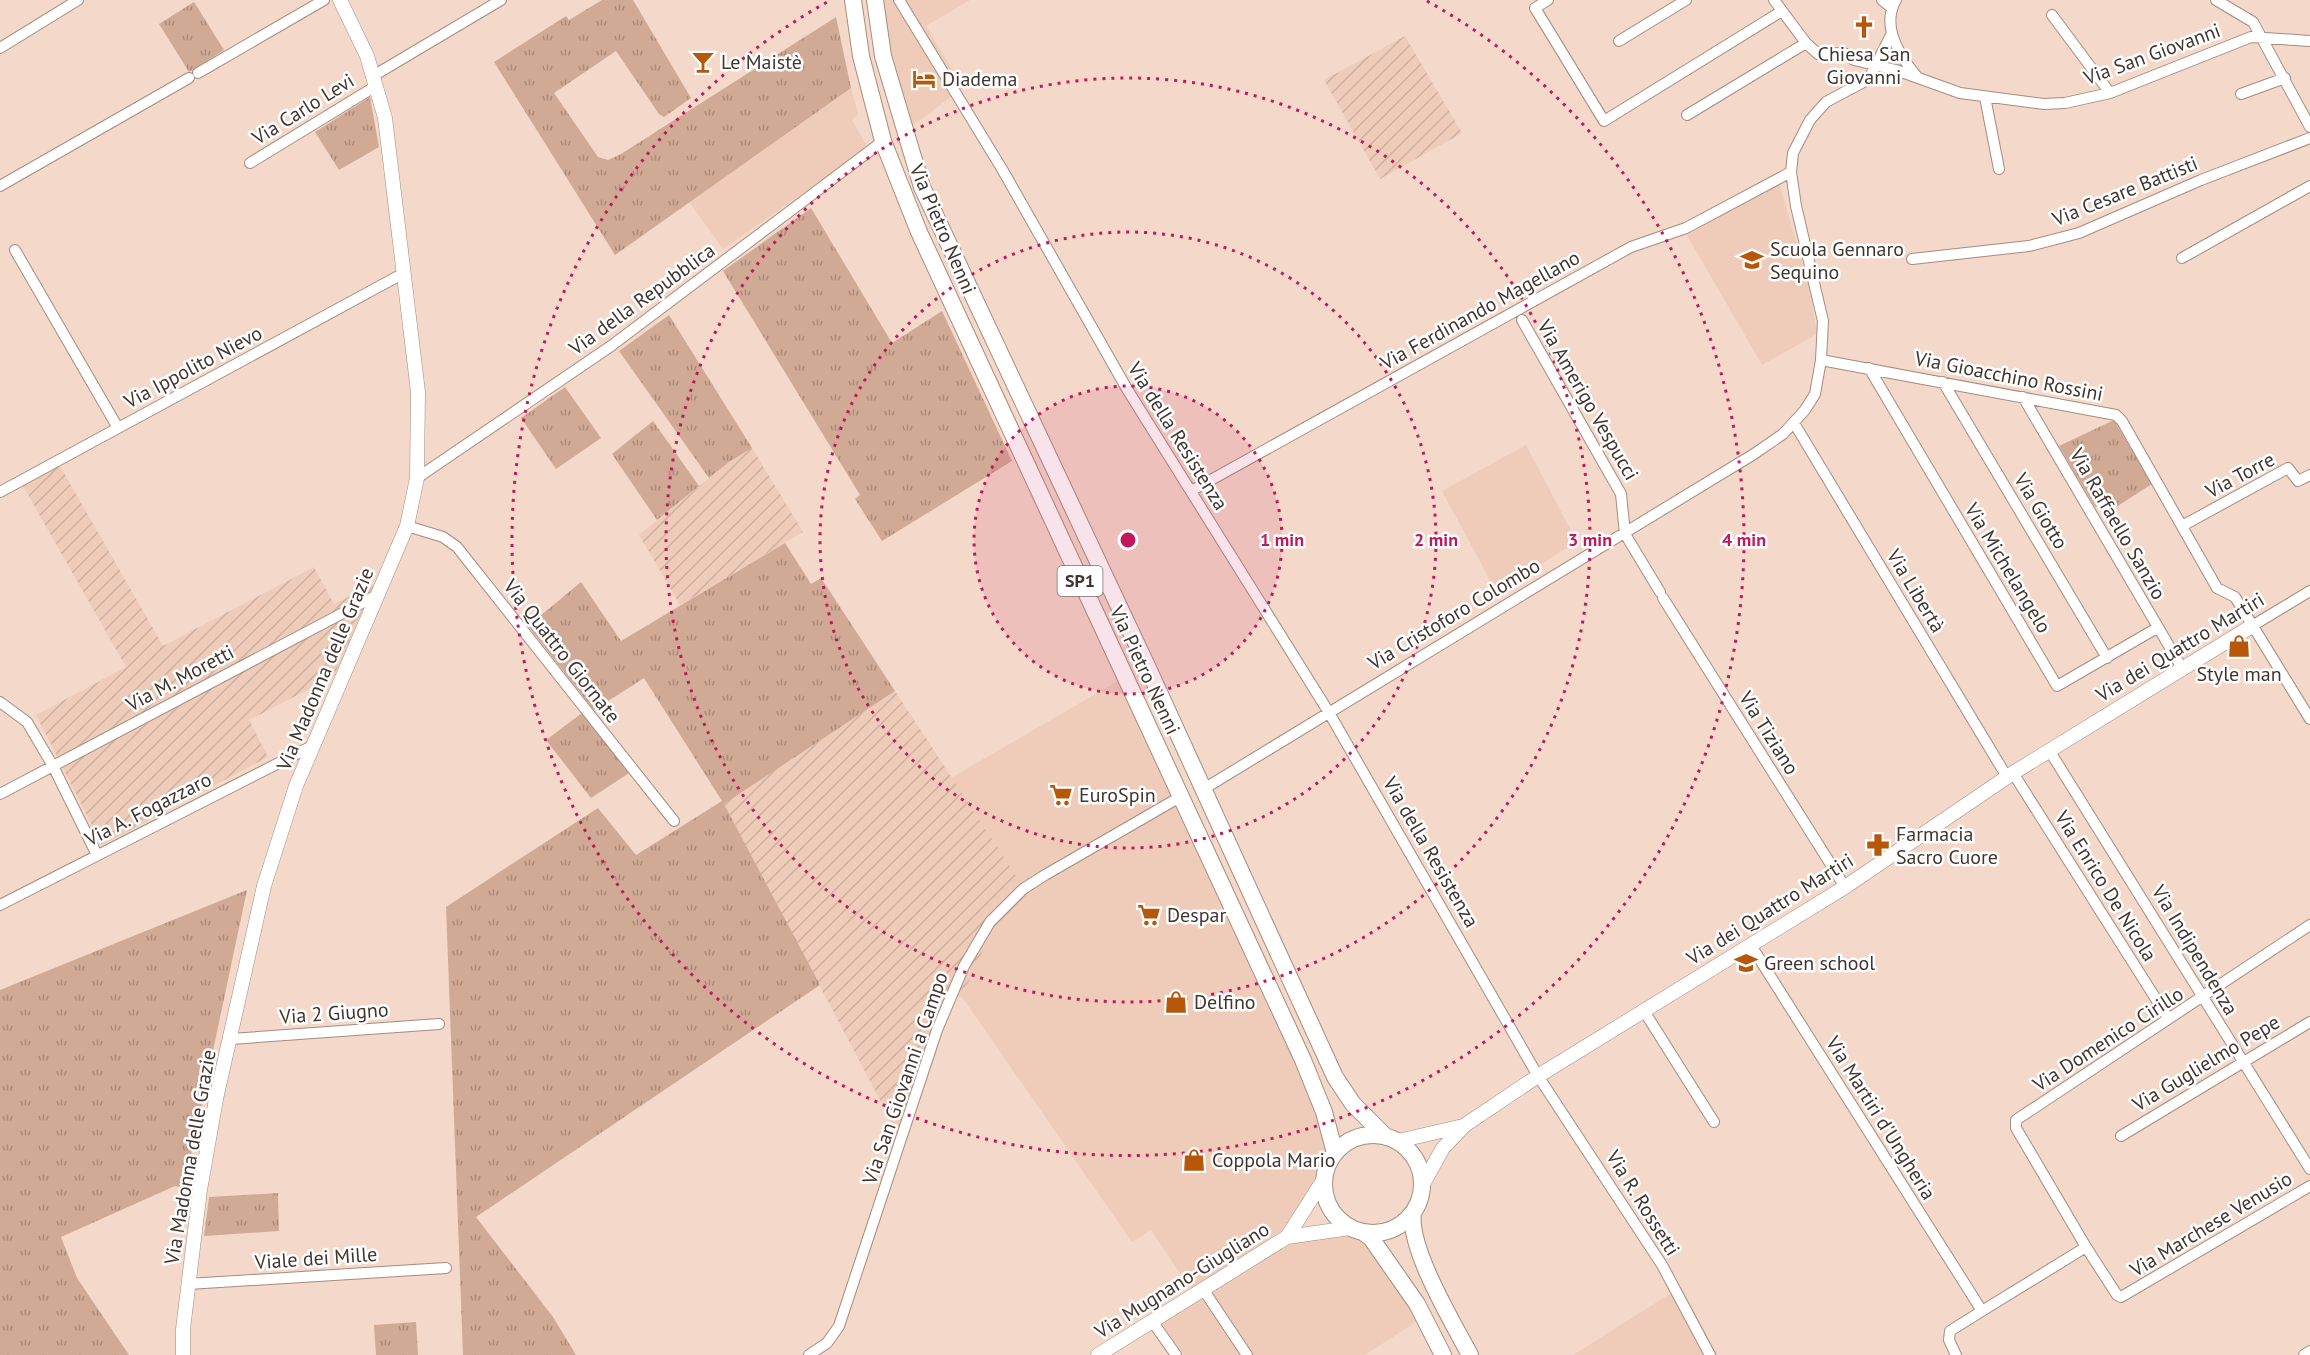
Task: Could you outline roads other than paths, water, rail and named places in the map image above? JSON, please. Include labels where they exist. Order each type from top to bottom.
[{"type":"main road","name":"Via Pietro Nenni","points":[[853,0],[861,56],[884,141],[946,294],[1303,1060],[1324,1112],[1335,1153]]},
{"type":"main road","name":"Via Pietro Nenni","points":[[875,0],[883,56],[922,187],[1142,656],[1335,1077],[1353,1104],[1391,1139]]},
{"type":"main road","points":[[1357,1230],[1378,1233],[1392,1230],[1404,1223],[1413,1213],[1420,1199],[1423,1184],[1416,1159],[1391,1139],[1358,1137],[1335,1153],[1324,1179],[1330,1207],[1339,1219],[1357,1230],[1371,1238],[1417,1304],[1443,1355]]},
{"type":"main road","points":[[1413,1213],[1412,1222],[1420,1252],[1435,1288],[1470,1355]]},
{"type":"street","points":[[0,48],[78,0]]},
{"type":"street","points":[[0,186],[324,0]]},
{"type":"street","name":"Via Madonna delle Grazie","points":[[183,1355],[183,1329],[204,1168],[216,1099],[264,886],[312,746],[407,526],[417,478],[418,392],[385,118],[367,56],[340,0]]},
{"type":"street","name":"Via Carlo Levi","points":[[250,163],[501,0]]},
{"type":"street","name":"Via della Resistenza","points":[[899,0],[1002,168],[1127,389],[1328,711],[1538,1076]]},
{"type":"street","points":[[1548,0],[1535,8],[1604,121],[1782,11]]},
{"type":"street","points":[[1619,41],[1686,0]]},
{"type":"street","points":[[1687,115],[1806,43],[1774,0]]},
{"type":"street","points":[[1876,67],[1892,33],[1894,4],[1882,0]]},
{"type":"street","points":[[2216,0],[2244,15],[2262,37],[2310,127]]},
{"type":"street","points":[[2052,15],[2110,93]]},
{"type":"street","points":[[1892,33],[1897,46],[1918,78]]},
{"type":"street","name":"Via San Giovanni","points":[[1806,43],[1818,54],[1844,52],[1854,60],[1918,78],[1947,89],[1985,97],[2044,104],[2066,103],[2110,93],[2245,39],[2262,37],[2310,41]]},
{"type":"street","name":"Via Cristoforo Colombo","points":[[1202,790],[1328,711],[1625,534],[1754,454],[1794,423],[1815,394],[1824,335],[1821,312],[1796,206],[1791,172],[1793,153],[1810,120],[1826,102],[1869,79],[1876,67]]},
{"type":"street","points":[[2241,94],[2285,78]]},
{"type":"street","points":[[1985,97],[1999,169]]},
{"type":"street","name":"Via Cesare Battisti","points":[[1912,259],[2029,246],[2079,234],[2229,168],[2310,138]]},
{"type":"street","name":"Via della Repubblica","points":[[417,478],[610,346],[884,141]]},
{"type":"street","name":"Via Ferdinando Magellano","points":[[1191,491],[1631,247],[1686,228],[1791,172]]},
{"type":"street","points":[[2182,258],[2310,186]]},
{"type":"street","points":[[15,250],[118,428]]},
{"type":"street","name":"Via Ippolito Nievo","points":[[0,492],[404,273]]},
{"type":"street","name":"Via Amerigo Vespucci","points":[[1522,320],[1621,494],[1625,534]]},
{"type":"street","name":"Via Gioacchino Rossini","points":[[1821,360],[2116,415],[2122,421],[2217,588],[2235,597],[2310,719]]},
{"type":"street","name":"Via Michelangelo","points":[[1869,368],[2057,686],[2157,628]]},
{"type":"street","name":"Via Giotto","points":[[1943,382],[2107,658]]},
{"type":"street","name":"Via Raffaello Sanzio","points":[[2024,398],[2182,668]]},
{"type":"street","name":"Via Libertà","points":[[1794,423],[2010,775]]},
{"type":"street","name":"Via Torre","points":[[2182,526],[2288,468],[2298,481],[2310,475]]},
{"type":"street","name":"Via Quattro Giornate","points":[[407,526],[442,537],[457,547],[674,821]]},
{"type":"street","name":"Via Tiziano","points":[[1625,534],[1845,887]]},
{"type":"street","name":"Via dei Quattro Martiri","points":[[1423,1184],[1443,1148],[1465,1125],[1538,1076],[1845,887],[2049,750],[2310,591]]},
{"type":"street","name":"Via M. Moretti","points":[[0,794],[377,595]]},
{"type":"street","points":[[0,702],[27,722],[53,766],[97,855]]},
{"type":"street","name":"Via A. Fogazzaro","points":[[0,905],[312,746]]},
{"type":"street","name":"Via Indipendenza","points":[[2049,750],[2310,1169]]},
{"type":"street","name":"Via Enrico De Nicola","points":[[2010,775],[2168,1018]]},
{"type":"street","name":"Via San Giovanni a Campo","points":[[809,1355],[827,1342],[838,1326],[938,1030],[964,966],[990,922],[1023,890],[1045,875],[1180,796]]},
{"type":"street","points":[[2307,928],[2310,940]]},
{"type":"street","name":"Via Domenico Cirillo","points":[[2086,1247],[2015,1122],[2307,928]]},
{"type":"street","name":"Via Martiri d'Ungheria","points":[[1750,944],[1982,1311]]},
{"type":"street","points":[[1644,1011],[1714,1122]]},
{"type":"street","name":"Via Guglielmo Pepe","points":[[2121,1136],[2310,1022]]},
{"type":"street","name":"Via 2 Giugno","points":[[231,1039],[439,1024]]},
{"type":"street","name":"Via R. Rossetti","points":[[1538,1076],[1662,1265],[1710,1355]]},
{"type":"street","name":"Via dei Quattro Martiri","points":[[1391,1139],[1465,1125]]},
{"type":"street","name":"Via Mugnano-Giugliano","points":[[1098,1355],[1287,1237],[1324,1179]]},
{"type":"street","name":"Via Marchese Venusio","points":[[2086,1247],[2121,1298],[2310,1186]]},
{"type":"street","name":"Via Mugnano-Giugliano","points":[[1287,1237],[1357,1230]]},
{"type":"street","points":[[1956,1355],[1948,1338],[1950,1331],[2086,1247]]},
{"type":"street","name":"Viale dei Mille","points":[[189,1284],[447,1268]]},
{"type":"street","points":[[1203,1289],[1247,1355]]},
{"type":"street","points":[[1152,1321],[1176,1355]]},
{"type":"place","name":"Chiesa San Giovanni","points":[[1864,27]]},
{"type":"place","name":"Le Maistè","points":[[703,62]]},
{"type":"place","name":"Diadema","points":[[924,79]]},
{"type":"place","name":"Scuola Gennaro Sequino","points":[[1752,260]]},
{"type":"place","name":"Style man","points":[[2239,646]]},
{"type":"place","name":"EuroSpin","points":[[1061,795]]},
{"type":"place","name":"Farmacia Sacro Cuore","points":[[1878,845]]},
{"type":"place","name":"Despar","points":[[1149,915]]},
{"type":"place","name":"Green school","points":[[1746,963]]},
{"type":"place","name":"Delfino","points":[[1176,1002]]},
{"type":"place","name":"Coppola Mario","points":[[1194,1160]]}]
